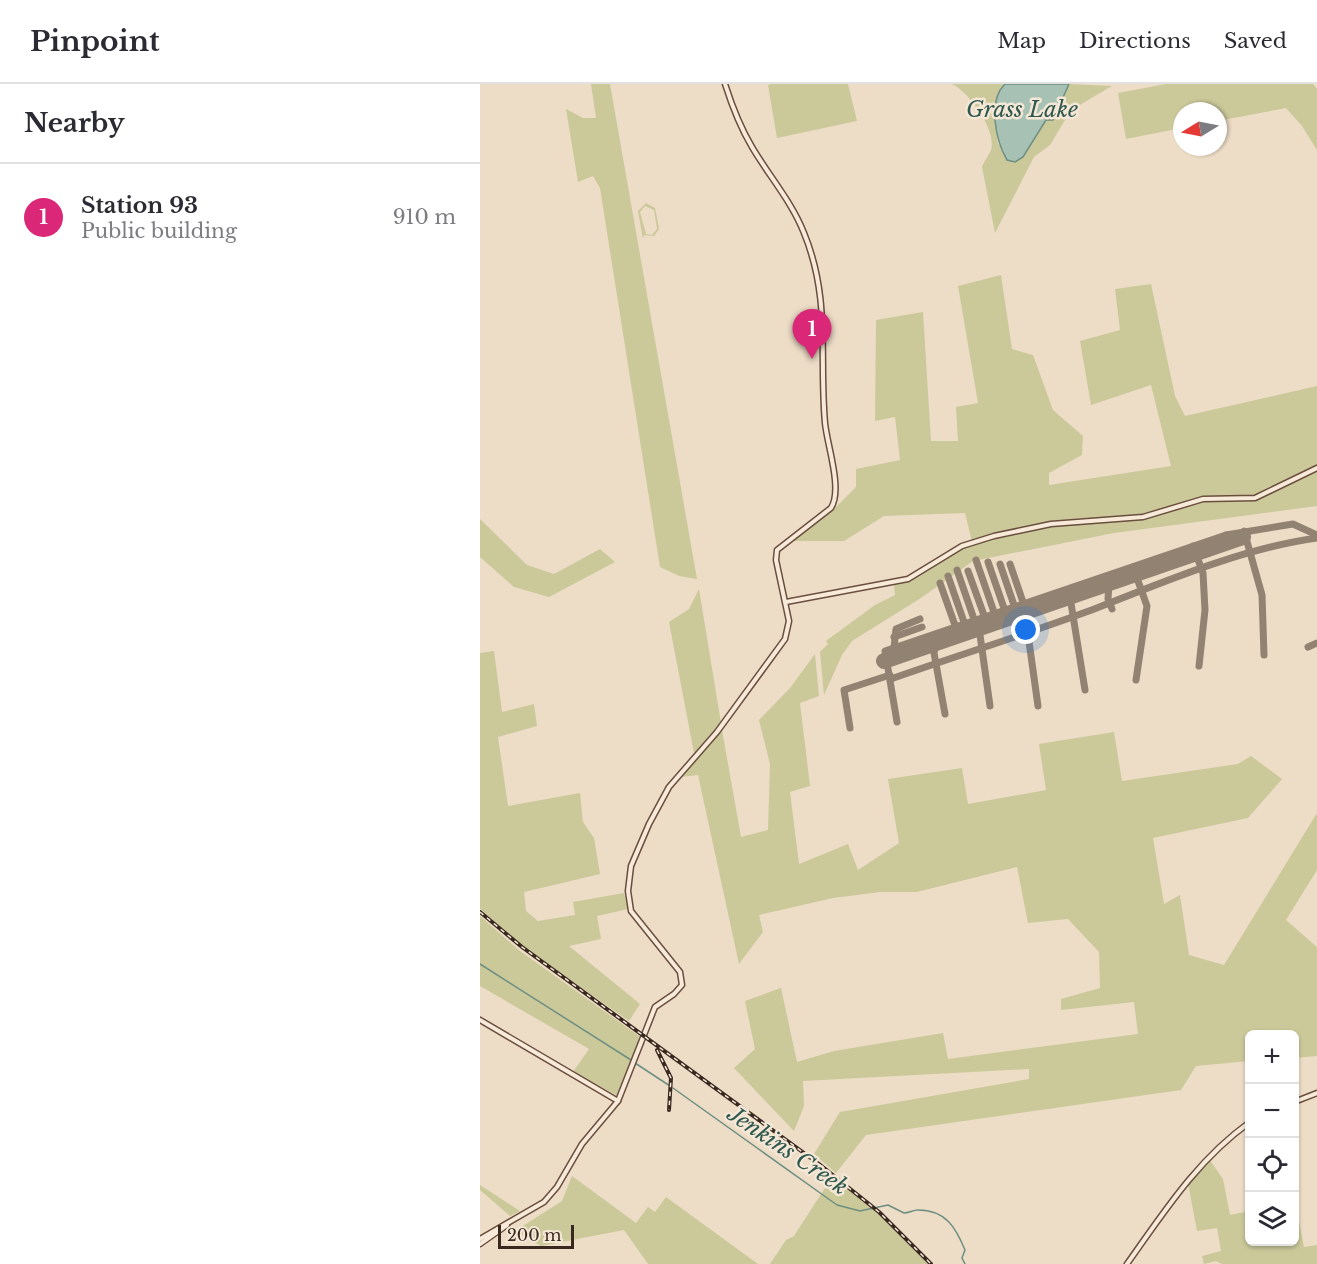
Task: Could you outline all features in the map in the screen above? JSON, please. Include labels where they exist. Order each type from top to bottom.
[{"type":"street","points":[[480,1244],[550,1195],[582,1144],[618,1101],[636,1061],[655,1007],[677,992],[682,985],[682,976],[632,910],[628,891],[631,866],[653,814],[669,787],[717,732],[785,639],[789,626],[776,560],[777,550],[784,542],[831,508],[835,495],[825,423],[822,305],[804,231],[737,120],[725,84]]},
{"type":"street","points":[[786,602],[908,579],[966,544],[1051,524],[1143,517],[1203,499],[1255,498],[1317,468]]},
{"type":"street","points":[[480,1020],[618,1101]]},
{"type":"street","points":[[1299,1100],[1317,1093]]},
{"type":"street","points":[[1127,1264],[1186,1181],[1210,1154],[1245,1126]]},
{"type":"street","points":[[480,1239],[507,1224]]},
{"type":"shaded area","points":[[591,84],[610,84],[697,579],[679,576],[660,567],[600,188],[593,176],[578,182],[566,109],[583,118],[596,118]]},
{"type":"shaded area","points":[[848,84],[857,121],[777,138],[768,85]]},
{"type":"shaded area","points":[[952,84],[1005,84],[996,104],[998,144],[1023,157],[1046,120],[1053,119],[1069,84],[1112,86],[1071,110],[1050,145],[1034,157],[995,233],[982,167],[991,150],[990,132],[973,103]]},
{"type":"shaded area","points":[[1166,84],[1313,84],[1317,89],[1317,150],[1302,126],[1286,108],[1227,119],[1227,102],[1173,102],[1173,130],[1126,139],[1118,93]]},
{"type":"shaded area","points":[[646,203],[655,208],[659,229],[654,236],[644,235],[643,239],[638,211]],"holes":[[[645,206],[654,210],[657,229],[652,235],[646,234],[640,212]]]},
{"type":"shaded area","points":[[1001,275],[1012,349],[1033,355],[1053,410],[1083,436],[1082,455],[1049,473],[1049,485],[1171,466],[1151,385],[1091,405],[1080,341],[1120,330],[1115,289],[1151,284],[1175,396],[1185,416],[1317,386],[1317,506],[1114,533],[973,561],[921,598],[852,641],[842,655],[824,695],[820,652],[828,644],[826,641],[875,605],[895,595],[894,585],[917,578],[972,542],[965,513],[884,516],[844,541],[789,541],[832,511],[856,487],[856,469],[900,460],[895,417],[875,421],[876,320],[923,312],[931,441],[958,441],[956,407],[978,403],[958,286]]},
{"type":"shaded area","points":[[480,519],[527,565],[554,574],[600,549],[615,562],[549,597],[514,587],[480,557]]},
{"type":"shaded area","points":[[699,589],[721,723],[694,753],[669,622],[689,609]]},
{"type":"shaded area","points":[[494,651],[502,712],[534,704],[537,726],[498,737],[508,806],[580,793],[583,822],[594,838],[600,874],[524,892],[526,911],[538,921],[575,915],[573,902],[624,893],[628,909],[597,916],[601,939],[569,946],[640,1004],[629,1021],[526,949],[480,909],[480,653]]},
{"type":"shaded area","points":[[815,654],[819,696],[800,703],[810,786],[790,792],[799,864],[848,844],[858,870],[899,843],[888,779],[962,768],[968,804],[1046,790],[1039,744],[1114,732],[1122,781],[1238,764],[1251,756],[1282,779],[1248,818],[1153,838],[1164,904],[1180,895],[1189,955],[1224,965],[1317,813],[1317,870],[1286,920],[1317,947],[1317,1056],[1299,1058],[1299,1030],[1245,1030],[1245,1061],[1196,1066],[1181,1090],[866,1135],[836,1173],[814,1154],[840,1112],[1029,1079],[1029,1069],[803,1081],[804,1106],[794,1131],[734,1068],[755,1049],[745,1001],[781,988],[797,1062],[834,1051],[943,1033],[948,1059],[1138,1034],[1134,1002],[1061,1010],[1061,999],[1100,988],[1099,952],[1068,919],[1028,923],[1017,867],[917,892],[880,892],[833,898],[759,915],[763,932],[739,964],[698,775],[681,777],[722,730],[741,837],[768,830],[770,764],[759,720],[790,688]]},
{"type":"shaded area","points":[[480,916],[520,951],[639,1036],[637,1050],[618,1096],[573,1072],[589,1049],[480,986]]},
{"type":"shaded area","points":[[1209,1159],[1223,1179],[1230,1215],[1245,1212],[1245,1246],[1299,1246],[1299,1221],[1304,1247],[1317,1245],[1317,1264],[1222,1264],[1216,1261],[1204,1264],[1202,1256],[1221,1251],[1217,1228],[1197,1231],[1188,1183]]},
{"type":"shaded area","points":[[572,1176],[636,1223],[648,1207],[655,1212],[666,1197],[758,1264],[648,1264],[624,1230],[541,1246],[515,1231],[562,1201]]},
{"type":"shaded area","points":[[832,1177],[875,1211],[929,1264],[770,1264],[786,1240],[794,1236]]},
{"type":"shaded area","points":[[480,1185],[520,1211],[510,1216],[480,1190]]},
{"type":"water","name":"Grass Lake","points":[[1005,84],[1069,84],[1053,120],[1046,120],[1023,157],[1015,162],[1007,160],[1003,152],[995,121],[996,100]]},
{"type":"waterway","name":"Jenkins Creek","points":[[480,964],[631,1060]]},
{"type":"waterway","name":"Jenkins Creek","points":[[635,1063],[670,1086]]},
{"type":"waterway","name":"Jenkins Creek","points":[[673,1088],[837,1205],[860,1211],[888,1205],[904,1213],[916,1210],[928,1211],[943,1217],[954,1228],[962,1242],[965,1250],[962,1258],[965,1264]]},
{"type":"taxiway","points":[[1226,535],[1293,524],[1317,535]]},
{"type":"taxiway","points":[[1244,531],[1262,595],[1264,655]]},
{"type":"taxiway","points":[[897,722],[885,651],[1226,535],[1229,542]]},
{"type":"taxiway","points":[[891,679],[1062,621],[1229,559],[1287,543],[1317,538]]},
{"type":"taxiway","points":[[1193,546],[1203,573],[1205,610],[1199,666]]},
{"type":"taxiway","points":[[976,560],[995,615]]},
{"type":"taxiway","points":[[988,562],[1005,611]]},
{"type":"taxiway","points":[[1000,564],[1015,608]]},
{"type":"taxiway","points":[[1010,564],[1024,605]]},
{"type":"taxiway","points":[[1133,567],[1147,606],[1136,680]]},
{"type":"taxiway","points":[[957,570],[975,622]]},
{"type":"taxiway","points":[[968,571],[985,618]]},
{"type":"taxiway","points":[[948,576],[965,625]]},
{"type":"taxiway","points":[[940,583],[956,628]]},
{"type":"taxiway","points":[[1109,583],[1108,599],[1112,609]]},
{"type":"taxiway","points":[[1070,597],[1085,690]]},
{"type":"taxiway","points":[[1033,602],[1045,606]]},
{"type":"taxiway","points":[[1025,613],[1038,706]]},
{"type":"taxiway","points":[[894,648],[896,629],[920,619]]},
{"type":"taxiway","points":[[894,637],[922,627]]},
{"type":"taxiway","points":[[979,628],[990,706]]},
{"type":"taxiway","points":[[936,643],[934,653],[945,714]]},
{"type":"taxiway","points":[[1308,647],[1317,643]]},
{"type":"taxiway","points":[[850,728],[844,690],[890,675]]},
{"type":"runway","points":[[884,661],[1243,537]]},
{"type":"railway","points":[[480,912],[522,947],[819,1164],[879,1212],[931,1264]]},
{"type":"railway","points":[[657,1050],[671,1078],[669,1110]]},
{"type":"place","name":"Station 93","points":[[812,359]]}]
